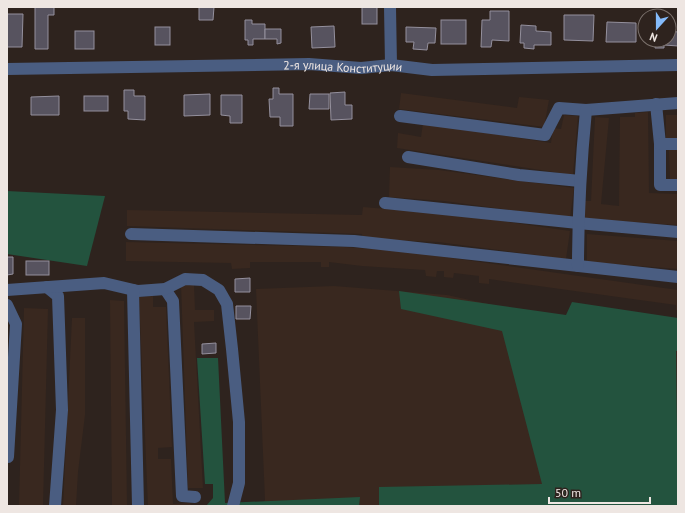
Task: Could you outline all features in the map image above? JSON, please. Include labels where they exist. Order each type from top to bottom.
[{"type":"street","points":[[390,7],[391,65]]},
{"type":"street","name":"2-я улица Конституции","points":[[7,69],[309,64],[361,68],[391,65],[432,70],[678,65]]},
{"type":"street","points":[[400,116],[545,135],[559,108],[586,110],[678,103]]},
{"type":"street","points":[[656,104],[660,144],[660,185],[678,185]]},
{"type":"street","points":[[578,266],[580,181],[586,110]]},
{"type":"street","points":[[660,144],[678,144]]},
{"type":"street","points":[[408,157],[519,175],[580,181]]},
{"type":"street","points":[[384,203],[578,224],[678,232]]},
{"type":"street","points":[[131,234],[354,241],[678,277]]},
{"type":"street","points":[[7,290],[104,283],[138,291],[165,289],[184,279],[203,280],[219,290],[227,304],[239,422],[239,483],[233,506]]},
{"type":"street","points":[[47,287],[58,296],[62,410],[55,506]]},
{"type":"street","points":[[165,289],[173,301],[182,496],[195,497]]},
{"type":"street","points":[[133,290],[138,506]]},
{"type":"street","points":[[7,306],[16,324],[8,458]]},
{"type":"shaded area","points":[[401,93],[517,108],[519,97],[549,100],[544,127],[399,109]]},
{"type":"shaded area","points":[[648,112],[649,193],[678,194],[678,225],[584,219],[584,201],[591,201],[595,117],[609,118],[601,204],[619,206],[620,117],[635,117],[635,113]]},
{"type":"shaded area","points":[[564,115],[578,116],[573,175],[397,148],[398,133],[421,137],[423,123],[551,143],[553,128],[561,129]]},
{"type":"shaded area","points":[[666,115],[678,115],[678,138],[666,138]]},
{"type":"shaded area","points":[[669,150],[678,150],[678,179],[670,179]]},
{"type":"shaded area","points":[[390,167],[439,170],[574,188],[570,218],[444,201],[389,197]]},
{"type":"shaded area","points":[[363,207],[459,215],[570,231],[566,259],[438,242],[363,239],[362,234],[127,226],[127,210],[362,215]]},
{"type":"shaded area","points":[[587,234],[678,241],[678,269],[587,262]]},
{"type":"shaded area","points":[[126,242],[344,247],[402,251],[678,290],[678,310],[676,310],[676,305],[489,279],[489,284],[479,283],[479,276],[454,273],[453,278],[444,277],[444,271],[437,271],[436,277],[426,276],[425,270],[362,266],[329,262],[329,267],[321,267],[321,262],[250,262],[250,268],[232,269],[231,263],[126,261]]},
{"type":"shaded area","points":[[181,284],[194,285],[195,310],[214,310],[214,321],[194,322],[203,488],[188,488]]},
{"type":"shaded area","points":[[334,286],[447,295],[678,345],[678,506],[260,506],[265,500],[256,289]]},
{"type":"shaded area","points":[[153,296],[153,307],[166,307],[172,447],[158,448],[158,459],[171,459],[173,504],[190,503],[191,506],[148,506],[139,297]]},
{"type":"shaded area","points":[[110,300],[124,301],[127,506],[112,506]]},
{"type":"shaded area","points":[[24,308],[48,309],[43,506],[19,506]]},
{"type":"shaded area","points":[[72,318],[85,318],[85,415],[78,472],[76,506],[63,506]]},
{"type":"green space","points":[[7,191],[105,196],[87,266],[7,254]]},
{"type":"green space","points":[[399,291],[566,315],[572,302],[678,318],[678,351],[676,351],[678,506],[379,506],[379,487],[542,484],[502,331],[401,309]]},
{"type":"green space","points":[[197,358],[218,358],[225,503],[360,497],[359,506],[206,506],[213,498],[213,484],[205,484]]},
{"type":"building","points":[[35,7],[54,7],[54,15],[48,15],[48,49],[35,49]]},
{"type":"building","points":[[199,7],[214,7],[213,20],[199,20]]},
{"type":"building","points":[[362,7],[377,7],[377,24],[362,24]]},
{"type":"building","points":[[490,11],[509,11],[509,41],[492,40],[491,47],[481,47],[482,20],[490,20]]},
{"type":"building","points":[[7,14],[23,14],[22,47],[7,47]]},
{"type":"building","points":[[564,15],[594,15],[593,41],[564,40]]},
{"type":"building","points":[[245,20],[252,20],[252,24],[265,24],[265,39],[253,39],[253,45],[248,45],[248,40],[245,40]]},
{"type":"building","points":[[441,20],[466,20],[466,44],[441,44]]},
{"type":"building","points":[[607,22],[636,23],[636,42],[606,42]]},
{"type":"building","points":[[521,25],[536,26],[536,31],[551,32],[551,45],[534,45],[534,49],[524,48],[524,43],[520,43]]},
{"type":"building","points":[[334,26],[335,47],[312,48],[311,27]]},
{"type":"building","points":[[155,27],[170,27],[170,45],[155,45]]},
{"type":"building","points":[[406,27],[436,28],[435,43],[428,43],[427,50],[413,49],[414,42],[406,42]]},
{"type":"building","points":[[265,29],[281,29],[281,43],[277,44],[277,39],[265,39]]},
{"type":"building","points":[[75,31],[94,31],[94,49],[75,49]]},
{"type":"building","points":[[677,32],[678,32],[677,46]]},
{"type":"building","points":[[273,88],[279,88],[279,94],[293,94],[293,126],[280,126],[280,117],[270,117],[269,99],[273,99]]},
{"type":"building","points":[[124,90],[134,90],[134,96],[145,96],[145,120],[128,119],[128,111],[124,111]]},
{"type":"building","points":[[345,92],[345,105],[352,105],[352,119],[331,120],[330,93]]},
{"type":"building","points":[[210,94],[210,115],[184,116],[184,95]]},
{"type":"building","points":[[310,94],[329,94],[329,109],[309,109]]},
{"type":"building","points":[[221,95],[242,95],[242,123],[230,123],[230,116],[221,115]]},
{"type":"building","points":[[59,96],[59,115],[31,115],[31,97]]},
{"type":"building","points":[[84,96],[108,96],[108,111],[84,111]]},
{"type":"building","points":[[7,257],[13,257],[13,274],[7,275]]},
{"type":"building","points":[[26,261],[49,261],[49,275],[26,275]]},
{"type":"building","points":[[250,278],[250,292],[235,292],[235,279]]},
{"type":"building","points":[[236,306],[251,306],[250,319],[236,319]]},
{"type":"building","points":[[216,343],[216,353],[202,354],[202,344]]}]
